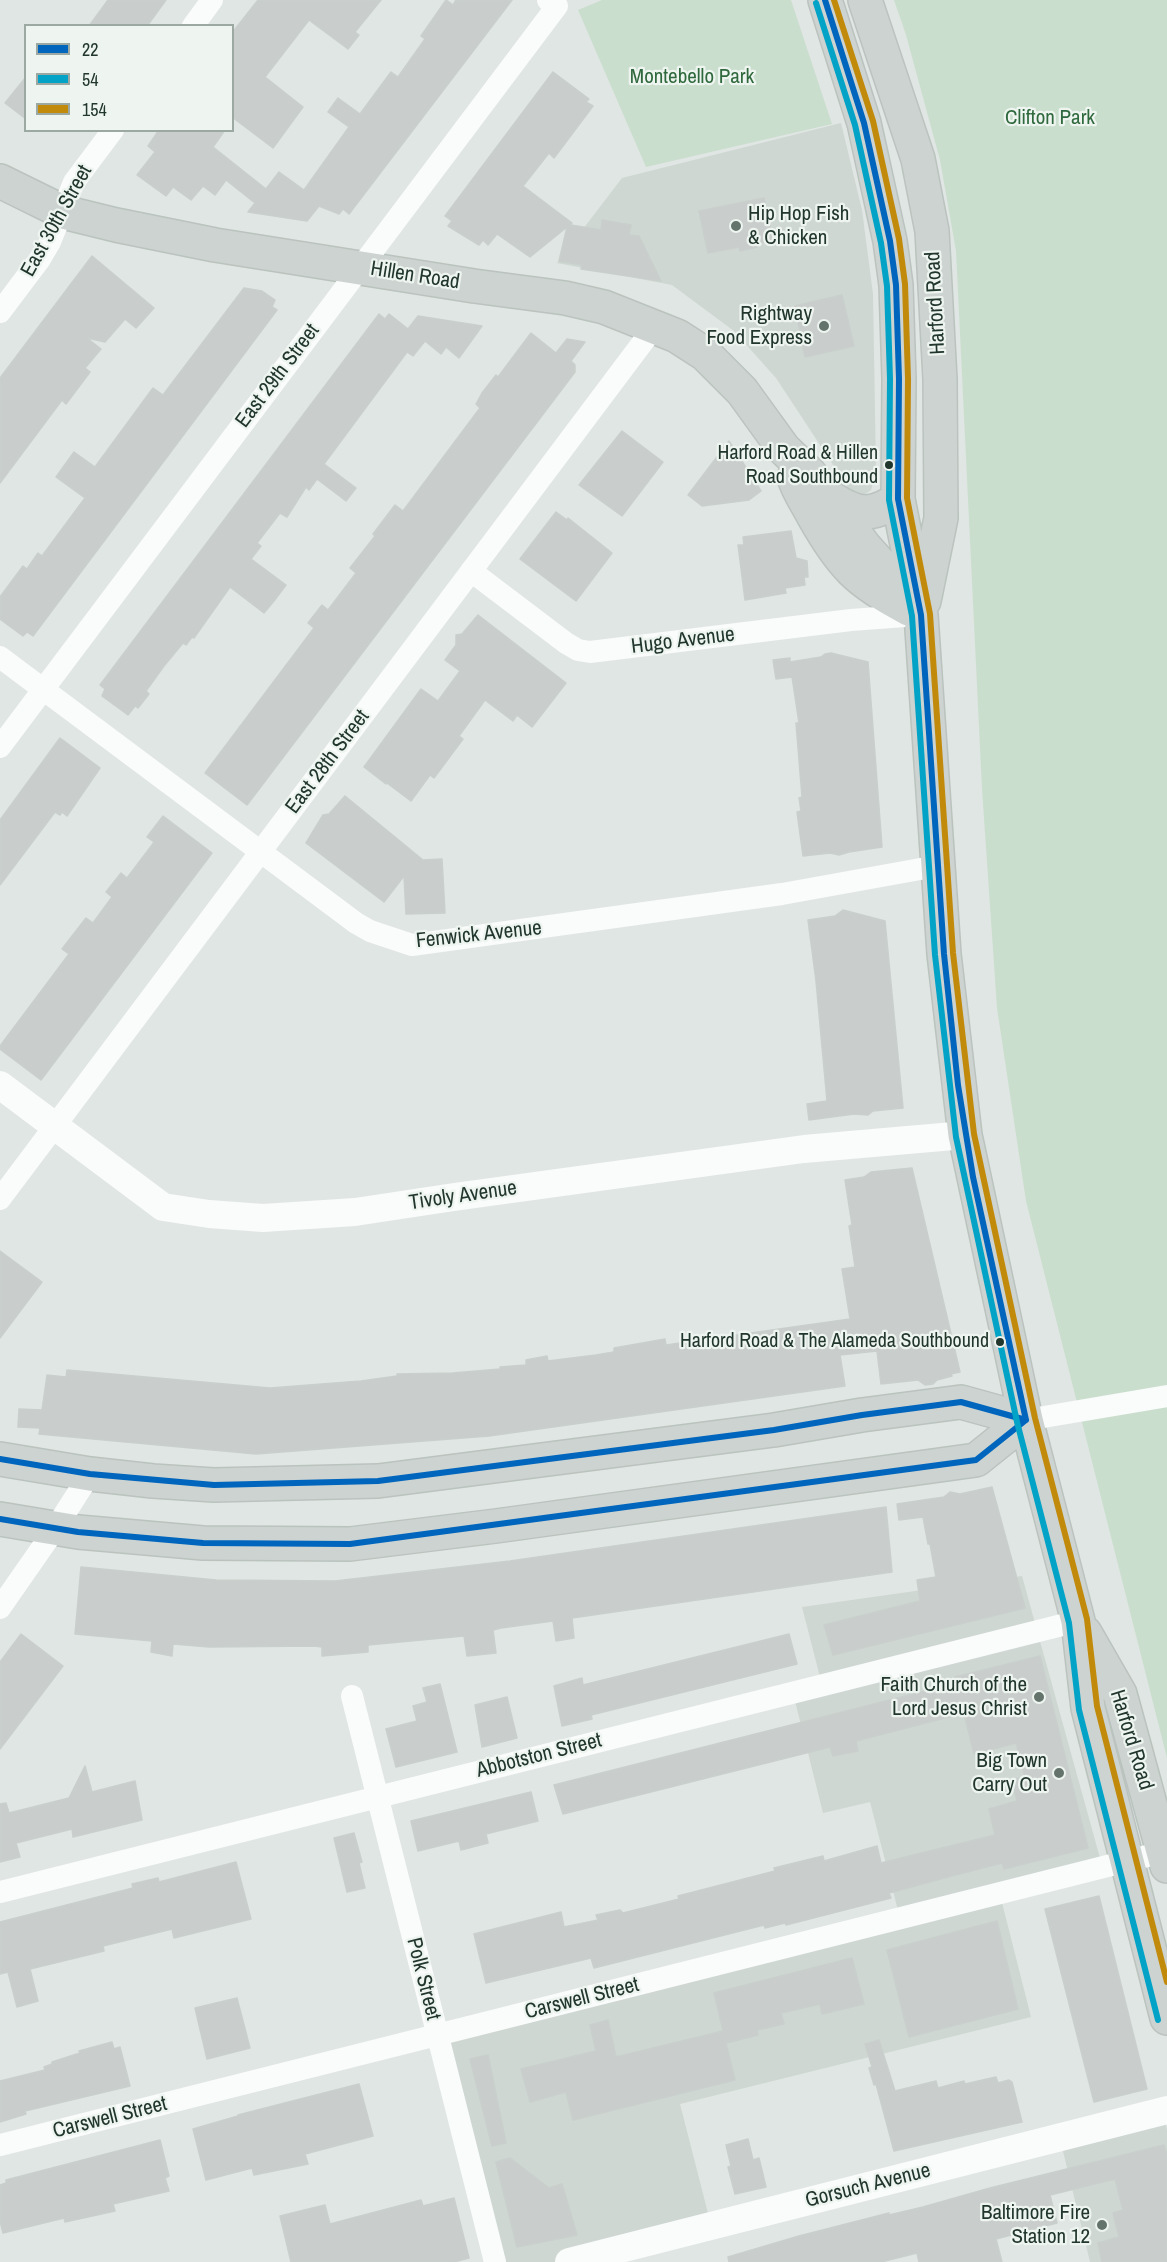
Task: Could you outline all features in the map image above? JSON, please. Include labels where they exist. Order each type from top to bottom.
[{"type":"main road","name":"Harford Road","points":[[825,0],[864,123],[890,242],[896,285],[898,499],[921,615],[944,954],[965,1135],[1026,1420],[1078,1621],[1088,1708],[1167,2018]]},
{"type":"main road","name":"Harford Road","points":[[865,0],[918,159],[932,231],[940,379],[940,518],[921,615]]},
{"type":"main road","name":"Hillen Road","points":[[0,181],[63,212],[215,245],[565,298],[604,307],[677,336],[725,372],[742,391],[784,449],[810,474],[865,547],[890,574],[921,615]]},
{"type":"main road","name":"Hillen Road","points":[[784,449],[795,483],[825,537],[842,561],[859,579],[921,615]]},
{"type":"main road","points":[[828,496],[843,506],[861,513],[874,513],[898,499]]},
{"type":"main road","points":[[0,1459],[90,1474],[214,1485],[378,1481],[774,1430],[862,1415],[961,1402],[1026,1420]]},
{"type":"main road","points":[[0,1519],[55,1529],[203,1543],[350,1544],[976,1460],[1026,1420]]},
{"type":"main road","name":"Harford Road","points":[[1078,1621],[1120,1694],[1165,1859]]},
{"type":"street","points":[[194,24],[212,0]]},
{"type":"street","name":"East 29th Street","points":[[0,747],[359,267],[552,3]]},
{"type":"street","name":"East 30th Street","points":[[0,312],[40,260],[50,242],[74,182],[112,132]]},
{"type":"street","name":"East 28th Street","points":[[0,1199],[655,326]]},
{"type":"street","name":"Hugo Avenue","points":[[471,571],[566,643],[578,650],[590,652],[851,620],[921,615]]},
{"type":"street","name":"Fenwick Avenue","points":[[0,657],[369,931],[412,945],[782,894],[937,866]]},
{"type":"street","name":"Tivoly Avenue","points":[[0,1085],[163,1207],[209,1214],[263,1218],[355,1212],[804,1149],[965,1135]]},
{"type":"street","points":[[1026,1420],[1167,1396]]},
{"type":"street","points":[[0,1608],[90,1474]]},
{"type":"street","name":"Abbotston Street","points":[[0,1892],[1078,1621]]},
{"type":"street","name":"Polk Street","points":[[352,1696],[495,2262]]},
{"type":"street","name":"Carswell Street","points":[[0,2145],[1126,1862],[1165,1859]]},
{"type":"street","name":"Gorsuch Avenue","points":[[569,2262],[1167,2110]]},
{"type":"shaded area","points":[[841,123],[862,210],[873,294],[876,472],[871,490],[862,496],[854,494],[847,486],[776,378],[734,331],[672,285],[557,263],[622,178]]},
{"type":"shaded area","points":[[1022,1576],[1103,1869],[999,1891],[1031,2017],[680,2104],[711,2225],[566,2262],[498,2262],[440,2034],[900,1918],[870,1802],[823,1813],[792,1689],[821,1681],[802,1607]]},
{"type":"shaded area","points":[[1163,2113],[1167,2130],[1167,2262],[1090,2262],[1061,2143]]},
{"type":"green space","name":"Montebello Park","points":[[602,0],[791,0],[832,124],[646,167],[578,10]]},
{"type":"green space","name":"Clifton Park","points":[[894,0],[1167,0],[1167,1758],[1026,1201],[997,1008],[982,789],[956,251],[940,160],[906,35]]},
{"type":"building","points":[[108,0],[166,0],[148,24],[90,24]]},
{"type":"building","points":[[258,0],[381,0],[355,32],[359,35],[348,49],[309,20],[265,77],[303,107],[273,148],[234,119],[234,30]]},
{"type":"building","points":[[446,0],[453,5],[456,0],[512,0],[349,214],[343,209],[339,214],[319,206],[307,221],[248,212],[255,203],[226,180],[215,195],[203,186],[191,200],[173,187],[166,196],[137,175],[155,152],[148,146],[158,132],[224,132],[213,147],[266,189],[279,172],[304,190],[349,127],[328,112],[338,98],[360,114],[391,72],[398,77],[425,39],[421,36]]},
{"type":"building","points":[[553,72],[589,99],[586,102],[593,106],[554,158],[549,153],[523,186],[572,223],[571,225],[601,230],[602,220],[631,225],[629,235],[639,236],[661,281],[581,269],[582,265],[559,261],[567,227],[530,257],[497,234],[488,245],[483,240],[479,245],[448,226],[452,221],[445,216]]},
{"type":"building","points":[[24,79],[24,117],[5,103]]},
{"type":"building","name":"Hip Hop Fish & Chicken","points":[[764,198],[773,240],[756,243],[757,247],[740,251],[739,247],[708,253],[699,211]]},
{"type":"building","points":[[92,256],[154,308],[136,328],[125,319],[105,342],[87,338],[101,349],[85,368],[90,372],[66,404],[62,400],[0,483],[0,378]]},
{"type":"building","points":[[244,288],[262,291],[275,300],[272,307],[277,310],[33,636],[27,632],[23,636],[0,619],[0,597],[23,566],[27,569],[38,553],[42,556],[85,498],[56,477],[74,452],[95,467],[153,388],[163,395]]},
{"type":"building","name":"Rightway Food Express","points":[[842,295],[854,346],[805,357],[795,306]]},
{"type":"building","points":[[379,314],[385,319],[389,314],[408,329],[418,316],[482,326],[459,358],[446,347],[441,354],[425,341],[413,356],[407,352],[324,464],[356,488],[346,501],[317,479],[309,490],[306,487],[287,517],[280,513],[257,543],[261,546],[251,559],[286,585],[274,601],[264,613],[230,587],[194,638],[192,637],[186,645],[183,643],[146,691],[149,694],[138,708],[135,706],[128,715],[102,696],[105,689],[100,685]]},
{"type":"building","points":[[531,333],[556,353],[567,339],[585,342],[571,361],[575,365],[575,372],[247,805],[205,773],[314,628],[308,623],[322,605],[328,610],[356,573],[350,568],[375,536],[373,534],[395,505],[403,511],[480,408],[476,404],[482,393],[496,375],[498,377]]},
{"type":"building","points":[[622,431],[663,462],[622,516],[579,485]]},
{"type":"building","points":[[729,441],[761,491],[749,500],[702,506],[688,495]]},
{"type":"building","points":[[556,512],[567,520],[568,518],[612,553],[576,601],[520,559]]},
{"type":"building","points":[[791,531],[796,558],[807,561],[808,577],[804,577],[805,585],[785,588],[786,593],[745,600],[738,545],[744,545],[743,537]]},
{"type":"building","points":[[478,615],[566,683],[532,727],[517,715],[513,721],[485,700],[459,736],[463,739],[434,778],[430,775],[411,801],[364,767],[421,689],[438,701],[460,671],[445,660],[456,645],[456,635],[462,634]]},
{"type":"building","points":[[831,653],[868,662],[882,847],[839,855],[830,853],[803,856],[797,812],[801,811],[799,798],[802,797],[796,723],[799,723],[792,677],[776,679],[773,660],[790,658],[790,662]]},
{"type":"building","points":[[60,738],[100,768],[67,816],[62,812],[60,815],[55,812],[0,885],[0,820]]},
{"type":"building","points":[[345,796],[423,860],[442,859],[445,913],[406,914],[404,876],[384,902],[306,843],[323,815],[329,814]]},
{"type":"building","points":[[163,816],[212,853],[41,1080],[0,1049],[0,1046],[69,954],[62,949],[86,918],[93,923],[112,897],[106,892],[121,873],[127,878],[152,845],[154,842],[147,837]]},
{"type":"building","points":[[843,910],[885,921],[903,1108],[873,1111],[868,1115],[854,1114],[809,1120],[807,1104],[827,1101],[808,920],[835,916]]},
{"type":"building","points":[[912,1168],[960,1372],[937,1380],[933,1384],[925,1385],[918,1380],[881,1384],[877,1351],[840,1355],[845,1386],[489,1436],[256,1454],[39,1434],[40,1428],[18,1427],[19,1409],[42,1410],[47,1375],[66,1377],[67,1370],[270,1388],[361,1381],[397,1376],[397,1374],[500,1369],[500,1367],[526,1365],[526,1360],[547,1356],[548,1361],[596,1355],[614,1352],[614,1348],[665,1339],[666,1345],[850,1319],[842,1269],[855,1267],[849,1226],[852,1225],[845,1180],[864,1177],[871,1172]]},
{"type":"building","points":[[0,1251],[42,1282],[0,1338]]},
{"type":"building","points":[[992,1487],[1025,1608],[833,1655],[824,1625],[920,1601],[917,1580],[936,1577],[923,1517],[899,1520],[897,1504],[944,1497],[950,1492],[960,1494]]},
{"type":"building","points":[[886,1507],[892,1572],[572,1618],[574,1638],[556,1641],[553,1621],[501,1628],[493,1630],[496,1653],[467,1656],[464,1636],[368,1645],[368,1652],[322,1656],[322,1647],[314,1646],[209,1647],[173,1644],[172,1656],[151,1652],[152,1641],[75,1634],[81,1567],[216,1580],[335,1581],[510,1561]]},
{"type":"building","points":[[21,1634],[63,1666],[0,1749],[0,1662]]},
{"type":"building","points":[[789,1634],[797,1664],[591,1715],[592,1719],[562,1726],[554,1686],[582,1678],[583,1685]]},
{"type":"building","points":[[1040,1656],[1088,1848],[1004,1869],[1002,1863],[889,1893],[891,1898],[786,1925],[785,1923],[765,1928],[764,1925],[594,1968],[591,1958],[486,1983],[474,1934],[561,1912],[564,1927],[598,1920],[596,1915],[620,1910],[623,1913],[679,1899],[678,1896],[823,1856],[824,1861],[877,1846],[881,1863],[995,1835],[989,1809],[1017,1801],[1012,1780],[1025,1777],[1016,1743],[974,1754],[964,1713],[856,1741],[858,1751],[833,1756],[830,1747],[563,1814],[554,1785],[957,1683],[955,1677]]},
{"type":"building","points":[[440,1684],[457,1752],[396,1767],[386,1729],[417,1721],[413,1706],[427,1702],[423,1688]]},
{"type":"building","points":[[507,1697],[517,1738],[482,1747],[475,1705]]},
{"type":"building","points":[[85,1766],[92,1792],[135,1781],[142,1820],[73,1837],[72,1829],[16,1843],[20,1857],[0,1862],[0,1804],[6,1803],[9,1813],[69,1798]]},
{"type":"building","points":[[531,1792],[538,1821],[486,1834],[488,1843],[461,1850],[459,1841],[418,1851],[411,1821]]},
{"type":"building","points":[[354,1833],[362,1862],[359,1863],[365,1888],[347,1892],[334,1838]]},
{"type":"building","points":[[236,1862],[251,1919],[174,1938],[172,1929],[103,1946],[104,1951],[30,1969],[38,2001],[17,2007],[8,1972],[0,1974],[0,1922],[133,1888],[132,1884],[158,1878],[159,1882]]},
{"type":"building","points":[[1099,1896],[1147,2089],[1094,2102],[1045,1909]]},
{"type":"building","points":[[997,1921],[1018,2009],[909,2037],[887,1950]]},
{"type":"building","points":[[852,1958],[864,2004],[822,2014],[820,2004],[781,2013],[784,2024],[757,2030],[758,2035],[726,2043],[714,1993]]},
{"type":"building","points":[[237,1998],[250,2048],[207,2059],[195,2008]]},
{"type":"building","points":[[608,2020],[616,2057],[723,2031],[735,2080],[573,2120],[566,2092],[530,2102],[521,2069],[596,2051],[590,2025]]},
{"type":"building","points":[[879,2040],[895,2091],[936,2081],[938,2088],[964,2081],[965,2084],[996,2077],[998,2083],[1009,2080],[1012,2082],[1022,2122],[894,2151],[876,2084],[874,2085],[869,2068],[872,2067],[865,2044]]},
{"type":"building","points":[[112,2042],[114,2049],[120,2047],[130,2086],[25,2111],[26,2114],[0,2122],[0,2081],[45,2070],[44,2067],[52,2062],[80,2053],[79,2051]]},
{"type":"building","points":[[488,2055],[506,2143],[492,2146],[470,2059]]},
{"type":"building","points":[[359,2084],[373,2136],[305,2154],[308,2164],[254,2175],[252,2168],[206,2180],[193,2129]]},
{"type":"building","points":[[748,2139],[753,2160],[759,2158],[766,2187],[735,2194],[728,2167],[731,2166],[726,2145]]},
{"type":"building","points":[[160,2140],[169,2176],[165,2178],[169,2191],[113,2204],[115,2211],[65,2222],[64,2218],[3,2233],[0,2221],[0,2185],[6,2183],[6,2180]]},
{"type":"building","points":[[1164,2145],[1167,2155],[1167,2262],[1102,2262],[1098,2243],[1119,2237],[1113,2213],[1123,2210],[1115,2179],[1050,2195],[1057,2223],[996,2239],[1002,2262],[919,2262],[917,2253],[881,2262],[729,2262],[728,2257],[799,2236],[889,2213],[889,2215],[923,2207]]},
{"type":"building","points":[[510,2158],[549,2188],[562,2184],[577,2235],[517,2247],[496,2162]]},
{"type":"building","points":[[454,2198],[469,2258],[454,2262],[291,2262],[280,2216],[325,2205],[330,2224],[421,2200],[423,2206]]},
{"type":"transit line","name":"22","points":[[825,0],[864,123],[890,241],[896,285],[899,379],[898,499],[921,615],[944,954],[958,1085],[973,1177],[1026,1420]]},
{"type":"transit line","name":"154","points":[[834,0],[873,121],[899,239],[905,284],[908,379],[907,498],[930,614],[953,953],[974,1134],[1035,1418],[1087,1619],[1097,1706],[1167,1982]]},
{"type":"transit line","name":"54","points":[[816,3],[855,125],[881,243],[887,286],[890,379],[889,500],[912,616],[935,955],[956,1137],[1017,1422],[1069,1623],[1079,1710],[1158,2020]]},
{"type":"transit line","name":"22","points":[[0,1459],[90,1474],[214,1485],[378,1481],[774,1430],[862,1415],[961,1402],[1026,1420]]},
{"type":"transit line","name":"22","points":[[0,1519],[78,1532],[203,1543],[350,1544],[976,1460],[1026,1420]]},
{"type":"place","name":"Hip Hop Fish & Chicken","points":[[736,226]]},
{"type":"place","name":"Rightway Food Express","points":[[824,326]]},
{"type":"place","name":"Harford Road & Hillen Road Southbound","points":[[889,465]]},
{"type":"place","name":"Harford Road & The Alameda Southbound","points":[[1000,1342]]},
{"type":"place","name":"Faith Church of the Lord Jesus Christ","points":[[1039,1697]]},
{"type":"place","name":"Big Town Carry Out","points":[[1059,1773]]},
{"type":"place","name":"Baltimore Fire Station 12","points":[[1102,2225]]}]
